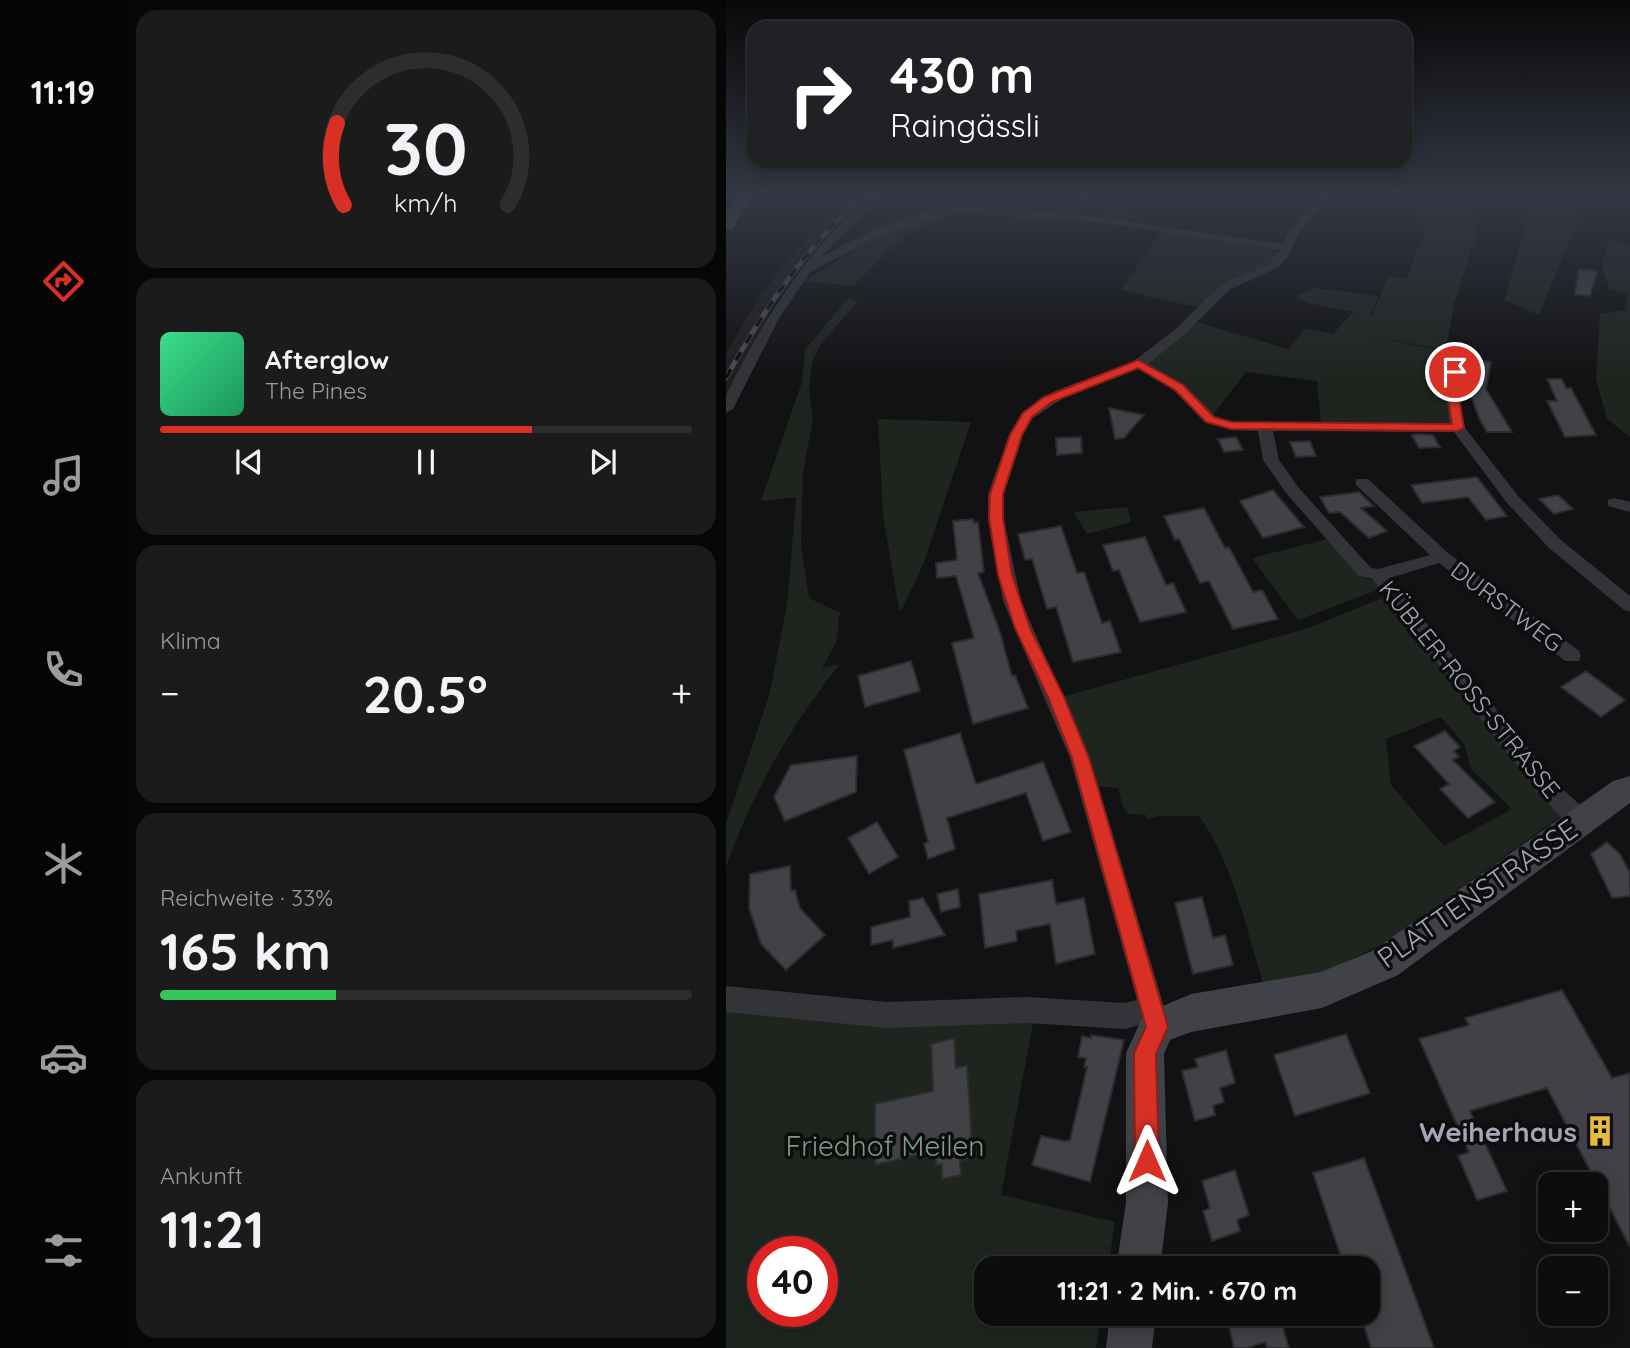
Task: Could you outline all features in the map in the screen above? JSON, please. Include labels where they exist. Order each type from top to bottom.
[{"type":"street","points":[[726,409],[759,338],[778,307],[816,257]]},
{"type":"street","points":[[807,269],[830,257]]},
{"type":"street","points":[[1140,1256],[1147,1203],[1145,1053],[1153,1018],[1080,758],[1012,601],[1005,575],[996,509],[1004,469],[1016,435],[1028,415],[1060,394],[1138,364],[1182,330],[1225,288],[1273,266],[1279,257]]},
{"type":"street","points":[[1457,352],[1452,391],[1458,428],[1513,500],[1555,544],[1630,606]]},
{"type":"street","points":[[1138,364],[1179,387],[1210,419],[1231,426],[1458,428]]},
{"type":"street","name":"KÜBLER-ROSS-STRASSE","points":[[1265,428],[1271,460],[1291,489],[1365,572],[1378,575],[1547,789],[1581,820]]},
{"type":"street","name":"DURSTWEG","points":[[1362,482],[1442,557],[1572,656]]},
{"type":"street","name":"DURSTWEG","points":[[1378,575],[1442,557]]},
{"type":"street","name":"PLATTENSTRASSE","points":[[726,999],[887,1015],[1027,1010],[1153,1018],[1322,990],[1385,963],[1581,820],[1630,789]]},
{"type":"street","points":[[1129,1348],[1132,1326]]},
{"type":"shaded area","points":[[809,257],[774,304],[726,396],[726,353],[761,294],[789,258]]},
{"type":"green space","points":[[843,257],[883,257],[853,286],[804,281]]},
{"type":"green space","points":[[1144,257],[1277,257],[1269,265],[1199,308],[1121,290]]},
{"type":"green space","points":[[1415,257],[1469,257],[1454,304],[1446,350],[1355,333],[1449,352],[1446,389],[1453,425],[1321,424],[1317,381],[1246,372],[1212,416],[1181,383],[1144,363],[1196,322],[1288,349],[1306,328],[1333,334],[1353,312],[1366,314],[1307,303],[1296,296],[1315,288],[1378,296],[1370,314],[1372,315],[1389,276],[1407,279]]},
{"type":"green space","points":[[1516,257],[1563,257],[1539,315],[1505,300]]},
{"type":"green space","points":[[1604,257],[1630,257],[1630,437],[1607,419],[1596,379],[1600,314],[1625,310],[1627,293],[1609,289],[1602,264]]},
{"type":"green space","points":[[849,297],[857,302],[821,344],[812,362],[809,392],[813,419],[803,473],[801,546],[809,598],[840,613],[836,643],[822,668],[840,664],[805,711],[774,761],[748,813],[726,867],[726,824],[769,696],[787,605],[796,497],[761,501],[802,382],[805,350]]},
{"type":"green space","points":[[878,419],[971,422],[924,562],[902,610],[899,609],[883,516]]},
{"type":"green space","points":[[1127,507],[1131,522],[1087,534],[1074,512]]},
{"type":"green space","points":[[1327,539],[1361,577],[1374,581],[1380,589],[1298,620],[1252,558]]},
{"type":"green space","points":[[1387,596],[1561,816],[1380,945],[1319,975],[1264,986],[1230,877],[1199,816],[1158,816],[1148,820],[1146,815],[1129,814],[1123,807],[1118,788],[1095,786],[1062,697],[1306,629]],"holes":[[[1441,717],[1464,744],[1471,769],[1512,809],[1444,846],[1391,785],[1386,739]]]},
{"type":"green space","name":"Friedhof Meilen","points":[[726,1008],[1033,1023],[1001,1195],[1115,1222],[1110,1256],[974,1256],[974,1326],[1099,1326],[1096,1348],[726,1348]]},
{"type":"building","points":[[1579,269],[1597,271],[1590,296],[1575,294]]},
{"type":"building","points":[[1467,358],[1491,362],[1486,389],[1512,432],[1487,432],[1463,375]]},
{"type":"building","points":[[1547,379],[1562,379],[1566,388],[1571,388],[1596,435],[1565,437],[1547,401],[1557,401]]},
{"type":"building","points":[[1109,408],[1144,415],[1124,438],[1115,439]]},
{"type":"building","points":[[1412,435],[1433,435],[1440,447],[1419,448]]},
{"type":"building","points":[[1081,437],[1082,453],[1057,455],[1056,438]]},
{"type":"building","points":[[1236,437],[1243,450],[1224,452],[1218,439]]},
{"type":"building","points":[[1310,441],[1316,456],[1296,457],[1290,442]]},
{"type":"building","points":[[1477,477],[1507,516],[1486,520],[1468,497],[1422,503],[1411,485]]},
{"type":"building","points":[[1273,490],[1304,527],[1263,538],[1240,501]]},
{"type":"building","points":[[1359,492],[1374,506],[1361,508],[1387,531],[1369,538],[1340,512],[1329,513],[1320,497]]},
{"type":"building","points":[[1558,495],[1573,509],[1554,514],[1539,499]]},
{"type":"building","points":[[1204,508],[1253,592],[1262,590],[1278,619],[1233,629],[1209,581],[1200,583],[1179,539],[1175,540],[1164,516]]},
{"type":"building","points":[[973,519],[974,523],[978,522],[984,572],[978,573],[1000,632],[1012,676],[1015,675],[1028,708],[973,724],[952,643],[974,638],[956,576],[937,578],[936,563],[957,560],[953,521]]},
{"type":"building","points":[[1061,526],[1077,573],[1084,572],[1102,623],[1110,621],[1121,652],[1073,662],[1056,607],[1047,609],[1032,559],[1025,560],[1018,534]]},
{"type":"building","points":[[1145,537],[1166,585],[1173,583],[1186,612],[1140,622],[1119,570],[1113,571],[1103,545]]},
{"type":"building","points":[[911,661],[920,691],[865,707],[858,676]]},
{"type":"building","points":[[1586,671],[1625,700],[1601,717],[1561,687]]},
{"type":"building","points":[[1445,731],[1460,747],[1454,751],[1459,757],[1453,760],[1495,802],[1468,818],[1440,789],[1449,784],[1414,746]]},
{"type":"building","points":[[960,733],[976,784],[1043,762],[1071,832],[1043,841],[1026,793],[947,818],[955,849],[928,859],[924,844],[928,842],[904,750]]},
{"type":"building","points":[[857,756],[856,792],[785,821],[774,797],[791,765]]},
{"type":"building","points":[[877,822],[898,857],[869,874],[848,838]]},
{"type":"building","points":[[1607,842],[1620,854],[1630,873],[1630,896],[1612,898],[1591,854]]},
{"type":"building","points":[[790,866],[791,891],[795,890],[800,908],[825,935],[786,970],[761,944],[749,908],[750,874]]},
{"type":"building","points":[[1052,880],[1056,904],[1084,898],[1095,954],[1056,964],[1050,924],[1016,931],[1017,941],[985,948],[979,894]]},
{"type":"building","points":[[958,889],[960,907],[941,912],[937,894]]},
{"type":"building","points":[[1202,897],[1213,938],[1225,935],[1233,965],[1193,974],[1175,903]]},
{"type":"building","points":[[923,898],[945,935],[893,948],[893,940],[871,945],[871,927],[910,917],[909,901]]},
{"type":"building","name":"Weiherhaus","points":[[1562,990],[1612,1078],[1630,1073],[1630,1247],[1608,1205],[1608,1172],[1591,1172],[1547,1088],[1470,1111],[1507,1191],[1477,1200],[1458,1156],[1469,1152],[1419,1039],[1469,1025],[1465,1018]]},
{"type":"building","points":[[1346,1034],[1370,1093],[1295,1116],[1274,1055]]},
{"type":"building","points":[[1091,1035],[1124,1040],[1090,1182],[1032,1165],[1041,1136],[1070,1140],[1087,1067],[1084,1067],[1086,1058],[1078,1057],[1082,1036],[1091,1038]]},
{"type":"building","points":[[954,1038],[956,1068],[967,1065],[973,1158],[960,1161],[961,1175],[942,1179],[942,1164],[936,1165],[935,1151],[875,1165],[875,1104],[933,1091],[931,1044]]},
{"type":"building","points":[[1226,1050],[1235,1083],[1220,1088],[1224,1102],[1213,1106],[1215,1115],[1195,1121],[1182,1071],[1198,1067],[1195,1059]]},
{"type":"building","points":[[1364,1158],[1434,1348],[1371,1348],[1364,1326],[1380,1326],[1380,1256],[1341,1256],[1313,1173]]},
{"type":"building","points":[[1235,1170],[1249,1215],[1237,1220],[1240,1231],[1212,1241],[1203,1211],[1210,1208],[1202,1181]]},
{"type":"building","points":[[1229,1326],[1283,1326],[1289,1348],[1267,1348],[1265,1342],[1247,1348],[1234,1348]]},
{"type":"railway","points":[[726,378],[771,303],[805,257]]},
{"type":"place","name":"Weiherhaus","points":[[1600,1131]]},
{"type":"route","points":[[1147,1161],[1145,1053],[1157,1027],[1151,1014],[1080,758],[1056,697],[1022,628],[1005,575],[996,518],[996,494],[1016,435],[1028,415],[1048,400],[1138,364],[1162,375],[1179,387],[1210,419],[1231,426],[1458,428],[1452,391],[1455,372]]}]
